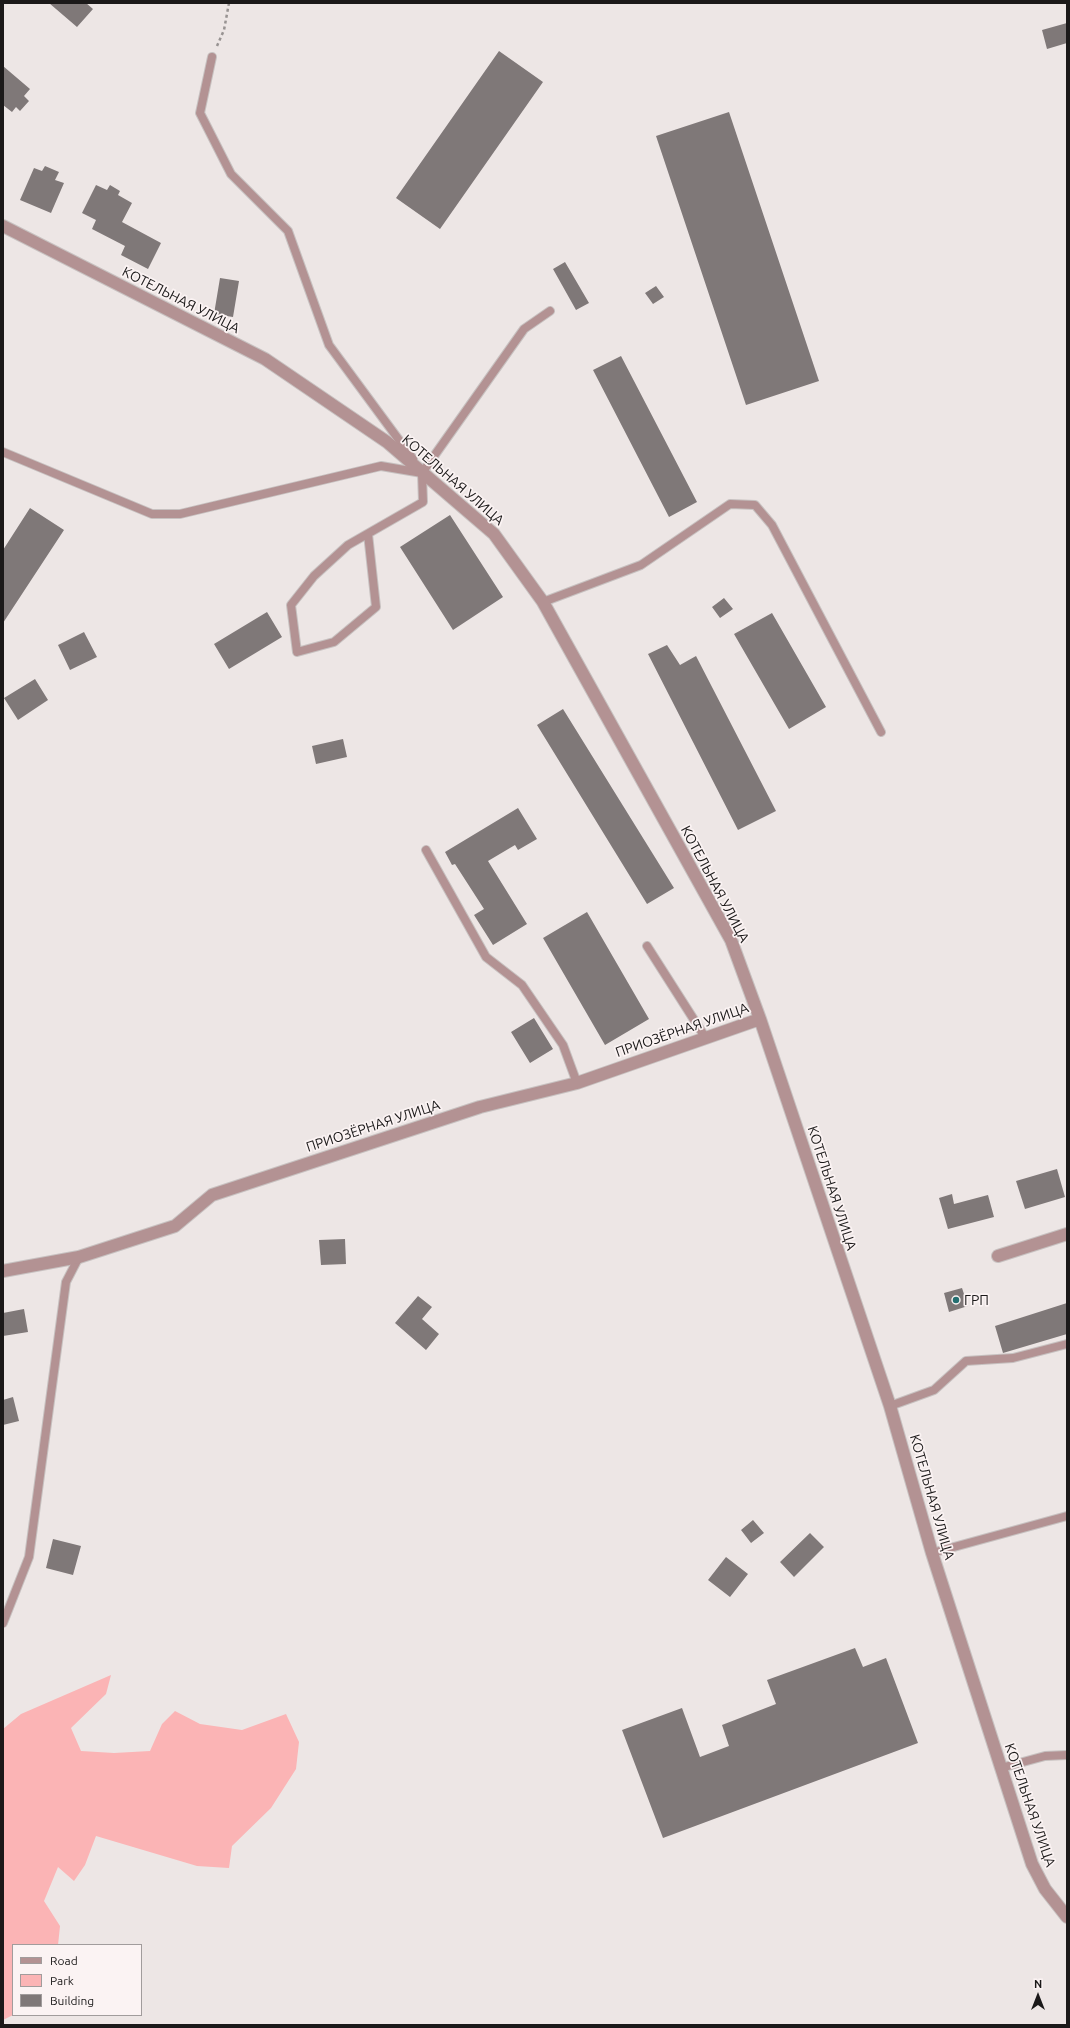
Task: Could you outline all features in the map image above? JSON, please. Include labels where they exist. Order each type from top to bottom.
[{"type":"street","name":"КОТЕЛЬНАЯ УЛИЦА","points":[[3,226],[266,359],[387,442],[494,534],[543,602],[731,940],[760,1019],[890,1406],[932,1553],[1032,1864],[1045,1889],[1067,1917]]},
{"type":"street","name":"ПРИОЗЁРНАЯ УЛИЦА","points":[[3,1271],[79,1257],[175,1226],[212,1195],[480,1107],[577,1083],[760,1019]]},
{"type":"street","points":[[998,1256],[1067,1234]]},
{"type":"lane","points":[[212,57],[200,113],[231,174],[288,231],[328,345],[422,473],[423,502],[348,545],[314,576],[291,605],[297,652],[334,642],[376,607],[368,534]]},
{"type":"lane","points":[[422,473],[524,329],[550,311]]},
{"type":"lane","points":[[3,452],[152,514],[180,514],[381,466],[422,473]]},
{"type":"lane","points":[[543,602],[640,565],[730,504],[755,505],[772,525],[881,732]]},
{"type":"lane","points":[[426,850],[486,957],[522,985],[563,1045],[577,1083]]},
{"type":"lane","points":[[647,946],[705,1037]]},
{"type":"lane","points":[[3,1623],[29,1557],[66,1282],[79,1257]]},
{"type":"lane","points":[[890,1406],[934,1390],[966,1362],[1013,1358],[1067,1344]]},
{"type":"lane","points":[[932,1553],[1067,1516]]},
{"type":"lane","points":[[1001,1768],[1045,1756],[1067,1755]]},
{"type":"path","points":[[212,57],[224,30],[229,3]]},
{"type":"green space","points":[[111,1675],[106,1694],[71,1728],[81,1751],[114,1753],[150,1751],[162,1724],[175,1711],[200,1724],[242,1730],[286,1714],[299,1742],[296,1769],[271,1808],[232,1846],[229,1868],[197,1866],[96,1836],[85,1865],[74,1881],[58,1867],[44,1901],[60,1926],[58,1944],[12,1944],[12,2016],[3,2020],[3,1729],[21,1714]]},
{"type":"building","points":[[49,3],[86,3],[93,9],[77,27]]},
{"type":"building","points":[[1067,23],[1067,43],[1047,49],[1042,30]]},
{"type":"building","points":[[499,51],[543,82],[440,229],[396,198]]},
{"type":"building","points":[[3,66],[30,89],[24,96],[29,101],[20,111],[16,107],[12,112],[3,105]]},
{"type":"building","points":[[729,112],[819,381],[746,405],[656,136]]},
{"type":"building","points":[[45,166],[59,172],[55,180],[64,183],[51,213],[20,200],[34,168],[42,171]]},
{"type":"building","points":[[96,185],[107,190],[110,185],[120,191],[118,195],[132,203],[122,222],[161,243],[148,269],[121,255],[125,246],[92,229],[96,220],[82,213]]},
{"type":"building","points":[[565,262],[589,303],[576,310],[553,269]]},
{"type":"building","points":[[220,278],[239,281],[233,317],[214,314]]},
{"type":"building","points":[[656,286],[664,297],[653,304],[645,293]]},
{"type":"building","points":[[621,356],[697,502],[669,517],[593,370]]},
{"type":"building","points":[[30,508],[64,530],[3,623],[3,550]]},
{"type":"building","points":[[450,515],[503,597],[453,630],[400,547]]},
{"type":"building","points":[[724,598],[733,609],[720,618],[712,607]]},
{"type":"building","points":[[267,612],[282,637],[229,669],[214,644]]},
{"type":"building","points":[[772,613],[826,707],[789,729],[734,634]]},
{"type":"building","points":[[84,632],[97,657],[70,670],[58,645]]},
{"type":"building","points":[[667,645],[680,665],[696,656],[776,811],[738,830],[648,654]]},
{"type":"building","points":[[35,679],[48,700],[18,720],[4,698]]},
{"type":"building","points":[[563,709],[674,888],[647,904],[537,725]]},
{"type":"building","points":[[343,739],[347,757],[316,764],[312,746]]},
{"type":"building","points":[[518,808],[537,839],[518,850],[515,845],[488,861],[527,924],[493,945],[474,915],[484,909],[455,864],[452,865],[445,852]]},
{"type":"building","points":[[587,912],[649,1019],[605,1045],[543,938]]},
{"type":"building","points":[[534,1018],[553,1049],[530,1063],[511,1032]]},
{"type":"building","points":[[1057,1169],[1065,1197],[1025,1209],[1016,1181]]},
{"type":"building","points":[[952,1194],[954,1204],[988,1195],[994,1217],[948,1229],[939,1198]]},
{"type":"building","points":[[345,1239],[346,1264],[321,1265],[319,1240]]},
{"type":"building","name":"ГРП","points":[[962,1288],[968,1306],[949,1312],[944,1293]]},
{"type":"building","points":[[418,1296],[432,1307],[422,1319],[439,1334],[426,1350],[395,1323]]},
{"type":"building","points":[[1067,1303],[1067,1334],[1003,1353],[995,1326]]},
{"type":"building","points":[[24,1309],[28,1332],[3,1336],[3,1313]]},
{"type":"building","points":[[13,1397],[19,1421],[3,1425],[3,1400]]},
{"type":"building","points":[[753,1520],[764,1533],[751,1543],[741,1530]]},
{"type":"building","points":[[810,1533],[824,1547],[794,1577],[780,1562]]},
{"type":"building","points":[[53,1539],[81,1546],[73,1575],[46,1568]]},
{"type":"building","points":[[726,1557],[748,1574],[730,1597],[708,1580]]},
{"type":"building","points":[[855,1648],[863,1667],[886,1658],[918,1743],[663,1838],[622,1730],[682,1708],[700,1757],[729,1746],[722,1725],[776,1704],[767,1680]]},
{"type":"place","name":"ГРП","points":[[956,1300]]}]
